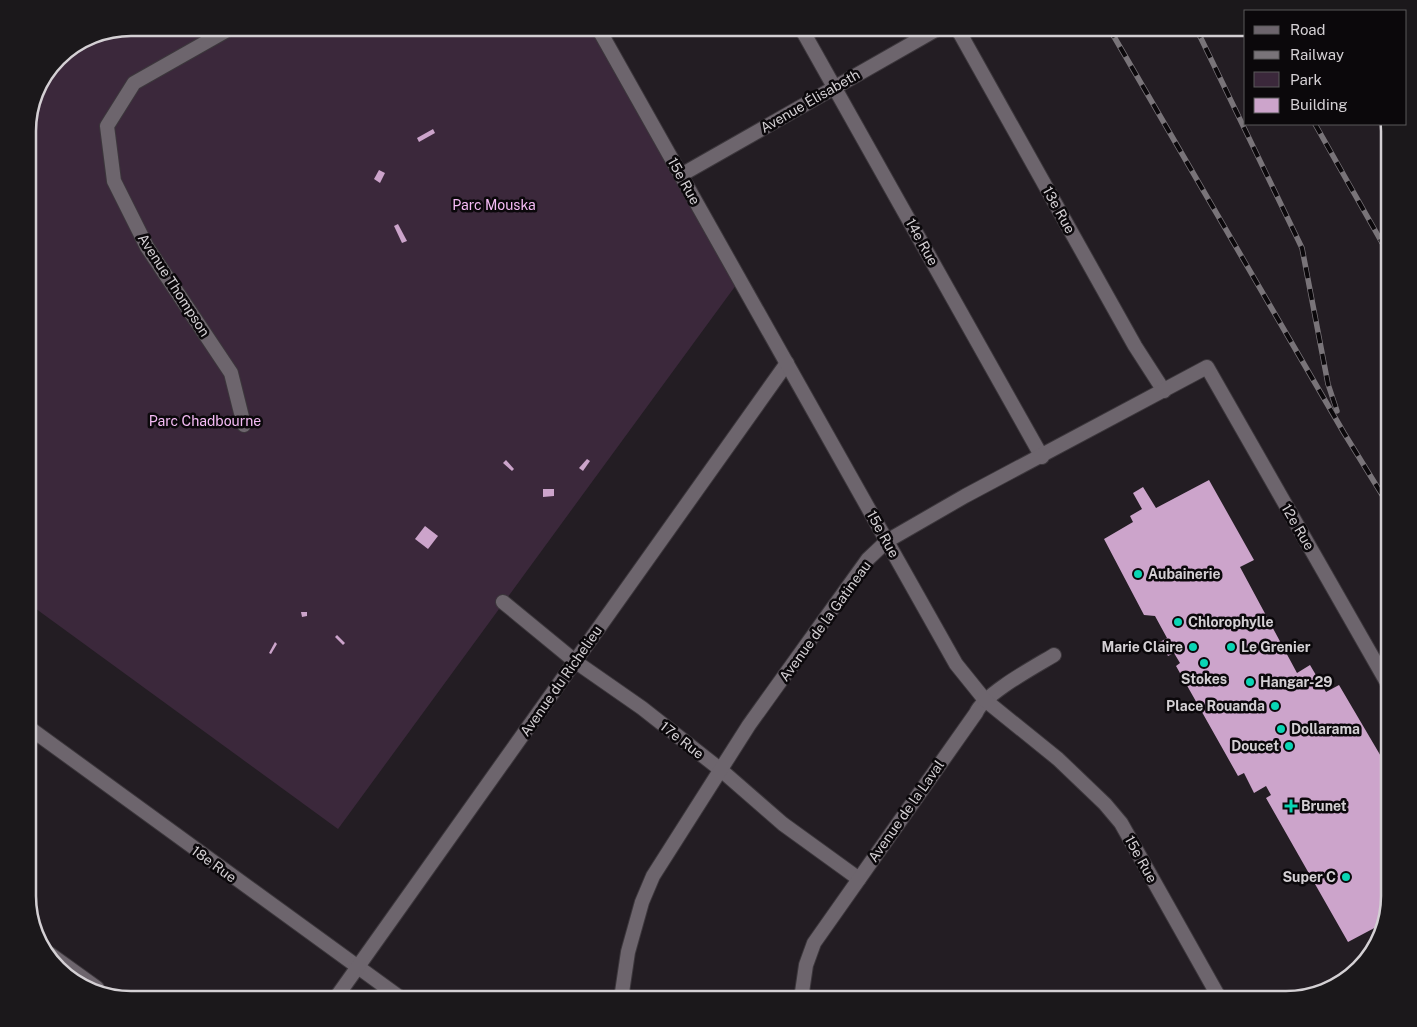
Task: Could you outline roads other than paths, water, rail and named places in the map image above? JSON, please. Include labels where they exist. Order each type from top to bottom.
[{"type":"street","name":"Avenue Thompson","points":[[217,36],[134,83],[107,126],[114,181],[146,247],[231,374],[244,425]]},
{"type":"street","name":"15e Rue","points":[[603,36],[956,664],[985,700],[1058,759],[1105,804],[1121,823],[1215,991]]},
{"type":"street","name":"14e Rue","points":[[806,36],[1042,457]]},
{"type":"street","name":"Avenue Élisabeth","points":[[681,175],[835,87],[917,36]]},
{"type":"street","name":"13e Rue","points":[[961,36],[1135,346],[1164,391]]},
{"type":"street","name":"Avenue du Richelieu","points":[[341,991],[787,363]]},
{"type":"street","name":"Avenue de la Gatineau","points":[[622,991],[628,952],[642,902],[671,846],[749,725],[868,559],[887,541],[965,496],[1042,457],[1207,367]]},
{"type":"street","name":"12e Rue","points":[[1207,367],[1381,670]]},
{"type":"street","name":"17e Rue","points":[[503,602],[576,662],[642,708],[721,770],[783,824],[859,879]]},
{"type":"street","name":"Avenue de la Laval","points":[[802,991],[806,965],[814,943],[976,714],[979,706],[1018,677],[1054,655]]},
{"type":"street","name":"18e Rue","points":[[36,737],[390,991]]},
{"type":"railway","points":[[1114,36],[1344,433],[1381,493]]},
{"type":"railway","points":[[1200,36],[1302,248],[1328,384],[1337,411]]},
{"type":"railway","points":[[1316,125],[1381,241]]},
{"type":"place","name":"Aubainerie","points":[[1138,574]]},
{"type":"place","name":"Chlorophylle","points":[[1178,622]]},
{"type":"place","name":"Marie Claire","points":[[1193,647]]},
{"type":"place","name":"Le Grenier","points":[[1231,647]]},
{"type":"place","name":"Stokes","points":[[1204,663]]},
{"type":"place","name":"Hangar-29","points":[[1250,682]]},
{"type":"place","name":"Place Rouanda","points":[[1275,706]]},
{"type":"place","name":"Dollarama","points":[[1281,729]]},
{"type":"place","name":"Doucet","points":[[1289,746]]},
{"type":"place","name":"Brunet","points":[[1291,806]]},
{"type":"place","name":"Super C","points":[[1346,877]]},
{"type":"park label","name":"Parc Mouska","points":[[494,205]]},
{"type":"park label","name":"Parc Chadbourne","points":[[205,421]]}]
